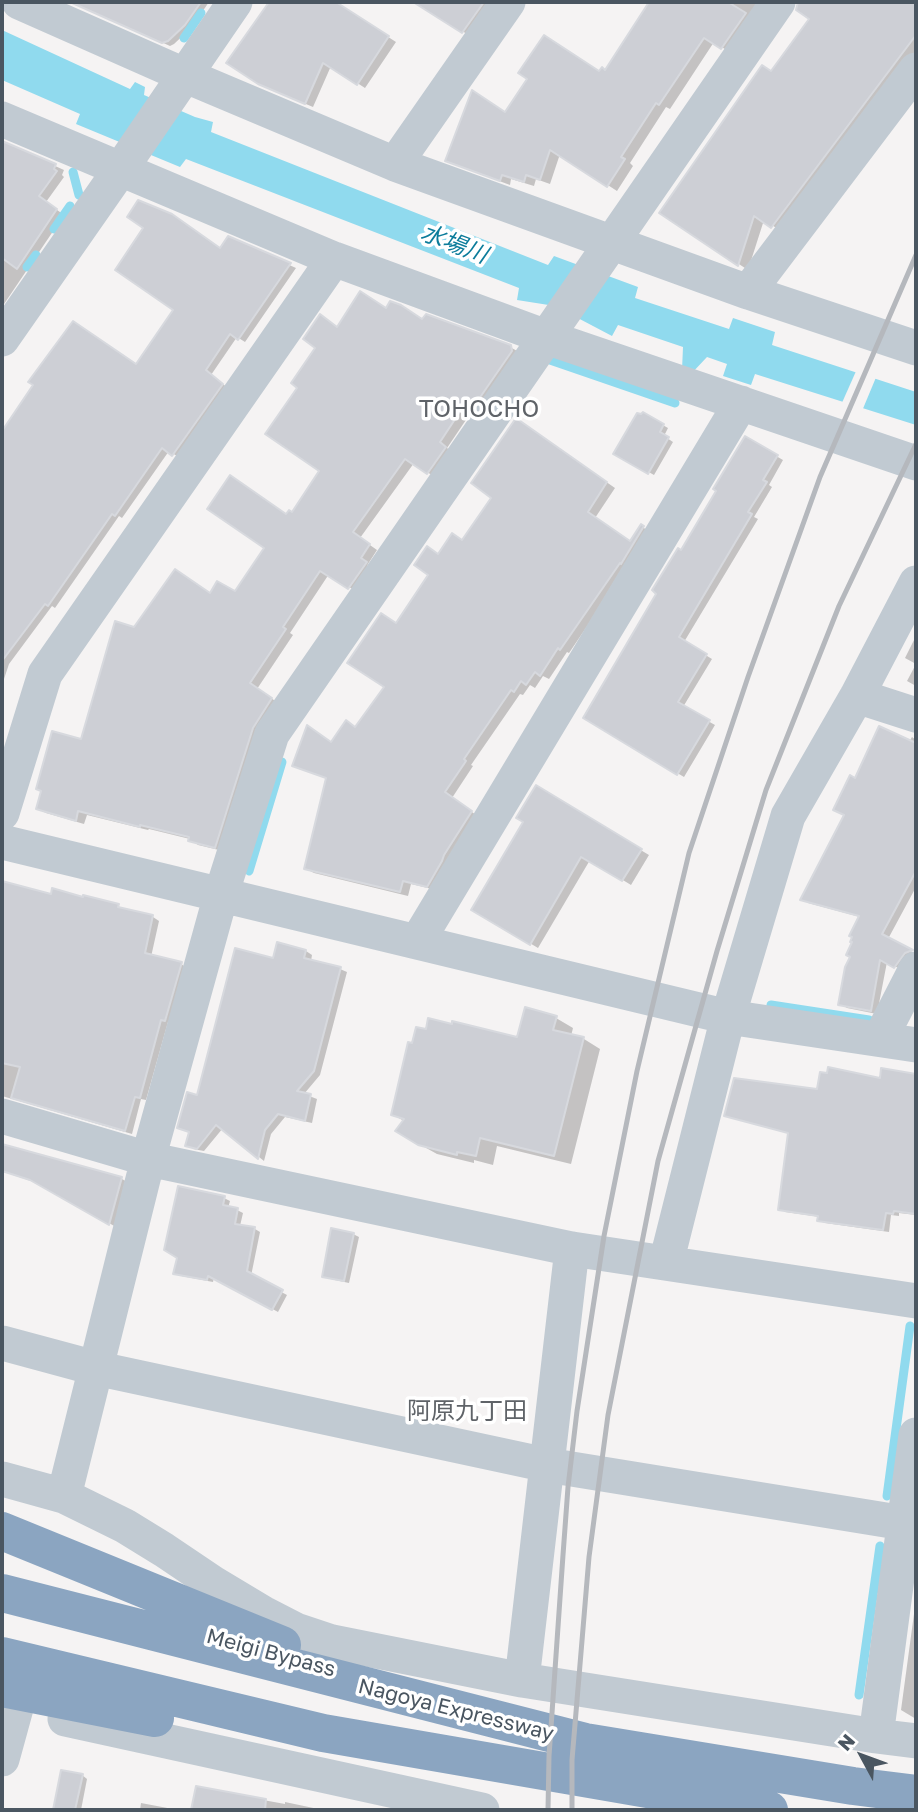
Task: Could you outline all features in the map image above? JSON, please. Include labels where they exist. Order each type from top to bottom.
[{"type":"highway","points":[[2,1531],[416,1700]]},
{"type":"highway","name":"Meigi Bypass","points":[[2,1580],[284,1658],[513,1715],[609,1732],[916,1777]]},
{"type":"highway","name":"Nagoya Expressway","points":[[2,1593],[585,1742],[916,1794]]},
{"type":"highway","points":[[2,1654],[447,1772],[714,1810]]},
{"type":"highway","name":"Nagoya Expressway","points":[[2,1654],[323,1733],[769,1810]]},
{"type":"highway","points":[[7,1701],[240,1734],[323,1733]]},
{"type":"street","points":[[19,2],[178,84],[395,164],[605,251],[748,292],[916,348]]},
{"type":"street","points":[[2,339],[234,2]]},
{"type":"street","points":[[395,164],[508,2]]},
{"type":"street","points":[[64,1496],[148,1159],[221,895],[272,734],[778,2]]},
{"type":"street","points":[[748,292],[916,70]]},
{"type":"street","points":[[2,120],[124,164],[334,259],[551,329],[741,403],[916,463]]},
{"type":"street","points":[[2,813],[45,674],[334,259]]},
{"type":"street","points":[[417,942],[741,403]]},
{"type":"street","points":[[666,1263],[728,1017],[788,816],[858,696],[916,583]]},
{"type":"street","points":[[858,696],[916,715]]},
{"type":"street","points":[[2,842],[728,1017],[916,1045]]},
{"type":"street","points":[[880,1039],[916,969]]},
{"type":"street","points":[[2,1116],[148,1159],[572,1249],[916,1301]]},
{"type":"street","points":[[522,1680],[572,1249]]},
{"type":"street","points":[[2,1343],[95,1368],[547,1465],[911,1524]]},
{"type":"street","points":[[876,1736],[911,1524],[916,1435]]},
{"type":"street","points":[[2,1479],[64,1496],[125,1526],[264,1613],[296,1630],[332,1642],[522,1680],[916,1741]]},
{"type":"street","points":[[284,1658],[398,1655],[488,1708]]},
{"type":"street","points":[[2,1759],[7,1701],[361,1785],[482,1810]]},
{"type":"street","points":[[361,1785],[447,1772]]},
{"type":"water","name":"水場川","points":[[2,30],[130,89],[135,82],[145,87],[144,95],[213,122],[211,132],[548,265],[554,256],[638,287],[635,298],[729,329],[733,318],[775,332],[772,345],[916,392],[916,425],[755,374],[751,385],[723,376],[727,364],[707,357],[691,374],[682,370],[683,347],[618,325],[612,336],[555,306],[517,300],[519,288],[186,159],[180,167],[76,124],[80,114],[2,80]]},
{"type":"pier","points":[[857,369],[877,375],[862,411],[841,405]]},
{"type":"building","points":[[70,2],[201,2],[185,25],[168,41],[162,43]]},
{"type":"building","points":[[269,2],[336,2],[389,36],[357,85],[323,63],[305,104],[258,84],[226,63]]},
{"type":"building","points":[[413,2],[484,2],[462,33]]},
{"type":"building","points":[[649,2],[728,2],[746,13],[721,49],[704,38],[659,105],[656,103],[621,157],[625,159],[607,187],[550,150],[540,180],[526,175],[524,182],[502,175],[500,181],[445,161],[472,90],[505,112],[527,79],[518,73],[544,35],[599,71],[602,67],[605,70]]},
{"type":"building","points":[[798,2],[916,2],[916,35],[771,228],[754,216],[738,266],[659,213],[762,65],[771,71],[809,19],[796,10]]},
{"type":"building","points":[[2,141],[56,164],[54,169],[57,171],[39,196],[57,209],[17,269],[2,258]]},
{"type":"building","points":[[138,200],[172,214],[220,248],[228,236],[291,263],[238,340],[230,334],[206,370],[223,384],[172,456],[162,448],[48,606],[45,604],[2,661],[2,431],[33,385],[28,382],[73,321],[136,364],[173,310],[115,270],[143,228],[127,217]]},
{"type":"building","points":[[360,291],[386,308],[390,301],[422,319],[426,314],[511,345],[512,351],[472,409],[465,404],[440,442],[446,447],[427,474],[405,459],[353,532],[370,544],[361,558],[367,562],[348,589],[320,571],[283,627],[286,629],[250,683],[272,698],[253,728],[215,848],[188,841],[189,837],[78,811],[76,821],[36,809],[41,791],[36,789],[52,731],[81,739],[115,621],[134,627],[175,569],[210,593],[217,581],[235,591],[264,548],[207,509],[230,475],[286,514],[289,510],[292,512],[319,471],[265,434],[297,388],[291,383],[315,348],[303,339],[320,314],[337,327]]},
{"type":"building","points":[[643,412],[664,424],[660,432],[669,437],[648,474],[613,454],[637,413]]},
{"type":"building","points":[[516,418],[607,482],[588,512],[630,541],[641,524],[644,526],[621,564],[540,676],[535,672],[526,685],[521,681],[514,692],[511,690],[464,759],[466,761],[445,792],[472,811],[427,887],[403,881],[400,892],[304,869],[326,778],[292,766],[307,725],[331,742],[346,720],[355,727],[384,687],[347,663],[381,613],[396,623],[428,575],[414,565],[427,546],[438,554],[452,533],[462,540],[491,498],[471,483]]},
{"type":"building","points":[[745,436],[778,455],[763,480],[767,482],[748,512],[752,514],[679,637],[707,654],[678,702],[710,720],[677,775],[583,718],[656,594],[652,590],[678,548],[681,550]]},
{"type":"building","points":[[879,726],[916,743],[916,871],[882,934],[913,950],[905,953],[894,968],[880,960],[871,1011],[838,1005],[845,967],[850,957],[846,955],[852,942],[852,937],[849,936],[859,916],[800,900],[844,815],[833,810],[850,775],[855,778]]},
{"type":"building","points":[[536,785],[642,849],[622,881],[581,857],[530,945],[471,910],[523,822],[516,818]]},
{"type":"building","points":[[2,881],[51,894],[52,888],[153,915],[145,953],[182,962],[165,1021],[161,1020],[140,1098],[135,1097],[125,1131],[11,1098],[20,1067],[2,1063]]},
{"type":"building","points":[[277,942],[306,950],[304,958],[341,967],[314,1071],[297,1091],[311,1094],[305,1121],[278,1114],[265,1130],[258,1159],[216,1125],[197,1149],[185,1146],[189,1132],[177,1128],[187,1092],[197,1095],[235,948],[273,958]]},
{"type":"building","points":[[525,1007],[557,1016],[553,1030],[584,1037],[554,1156],[480,1138],[476,1156],[457,1152],[457,1155],[418,1145],[395,1131],[404,1119],[391,1115],[408,1042],[412,1043],[416,1027],[426,1029],[428,1018],[517,1037]]},
{"type":"building","points":[[828,1067],[880,1078],[881,1068],[916,1074],[916,1214],[894,1211],[893,1214],[886,1213],[883,1230],[817,1221],[818,1216],[778,1210],[788,1133],[724,1116],[734,1078],[817,1089],[820,1072],[827,1073]]},
{"type":"building","points":[[2,1144],[122,1177],[109,1225],[30,1180],[2,1171]]},
{"type":"building","points":[[178,1186],[225,1196],[223,1205],[238,1208],[235,1224],[255,1227],[247,1271],[283,1290],[272,1310],[208,1276],[207,1280],[173,1274],[177,1258],[164,1250]]},
{"type":"building","points":[[331,1228],[354,1233],[344,1281],[322,1277]]},
{"type":"building","points":[[61,1770],[83,1774],[75,1810],[53,1810]]},
{"type":"building","points":[[196,1786],[266,1799],[265,1810],[191,1810]]},
{"type":"waterway","points":[[184,38],[201,13]]},
{"type":"waterway","points":[[73,172],[79,195]]},
{"type":"waterway","points":[[54,229],[70,206]]},
{"type":"waterway","points":[[27,267],[36,255]]},
{"type":"waterway","points":[[550,360],[675,403]]},
{"type":"waterway","points":[[249,871],[282,762]]},
{"type":"waterway","points":[[771,1005],[869,1020]]},
{"type":"waterway","points":[[887,1496],[910,1326]]},
{"type":"waterway","points":[[859,1695],[880,1546]]},
{"type":"railway","points":[[548,1810],[549,1756],[563,1555],[577,1411],[604,1236],[637,1071],[689,853],[748,677],[820,477],[916,255]]},
{"type":"railway","points":[[572,1810],[572,1760],[589,1557],[608,1415],[658,1161],[766,790],[839,606],[916,444]]},
{"type":"district","name":"TOHOCHO","points":[[479,409]]},
{"type":"district","name":"阿原九丁田","points":[[467,1411]]}]
